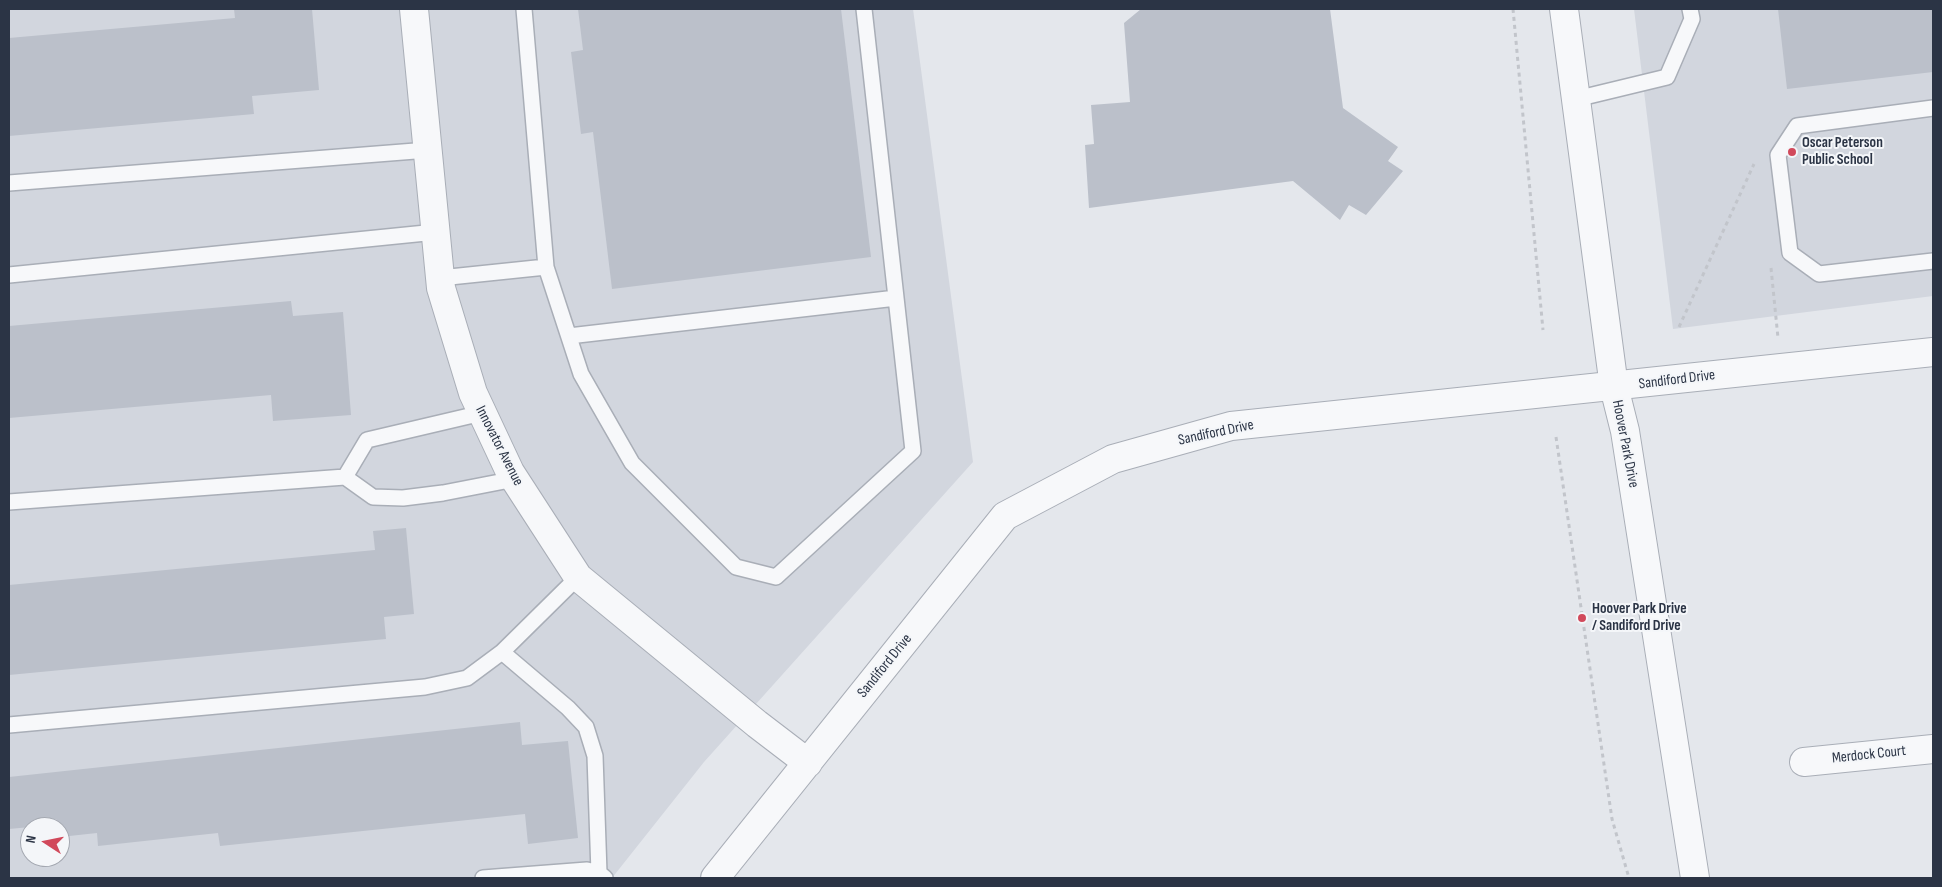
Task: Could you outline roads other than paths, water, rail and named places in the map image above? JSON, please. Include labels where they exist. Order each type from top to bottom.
[{"type":"street","name":"Innovator Avenue","points":[[414,9],[441,288],[473,393],[515,479],[578,577],[756,724],[808,763]]},
{"type":"street","name":"Hoover Park Drive","points":[[1564,9],[1614,387],[1625,431],[1695,878]]},
{"type":"street","name":"Sandiford Drive","points":[[715,878],[1005,516],[1113,458],[1231,426],[1933,352]]},
{"type":"street","name":"Merdock Court","points":[[1804,762],[1933,749]]},
{"type":"lane","points":[[524,9],[546,267],[581,374],[632,462],[736,567],[776,576],[913,452],[864,9]]},
{"type":"lane","points":[[1576,99],[1667,77],[1692,19],[1690,9]]},
{"type":"lane","points":[[1933,108],[1797,126],[1778,155],[1790,253],[1819,274],[1933,261]]},
{"type":"lane","points":[[9,183],[428,150]]},
{"type":"lane","points":[[9,274],[436,232]]},
{"type":"lane","points":[[440,278],[546,267]]},
{"type":"lane","points":[[569,336],[896,298]]},
{"type":"lane","points":[[345,476],[367,440],[482,413]]},
{"type":"lane","points":[[9,502],[345,476],[373,498],[403,498],[443,493],[515,479]]},
{"type":"lane","points":[[9,725],[425,687],[467,678],[502,652],[578,577]]},
{"type":"lane","points":[[483,878],[588,870],[602,876],[595,756],[586,727],[568,708],[502,652]]},
{"type":"place","name":"Oscar Peterson Public School","points":[[1792,152]]},
{"type":"place","name":"Hoover Park Drive / Sandiford Drive","points":[[1582,618]]}]
